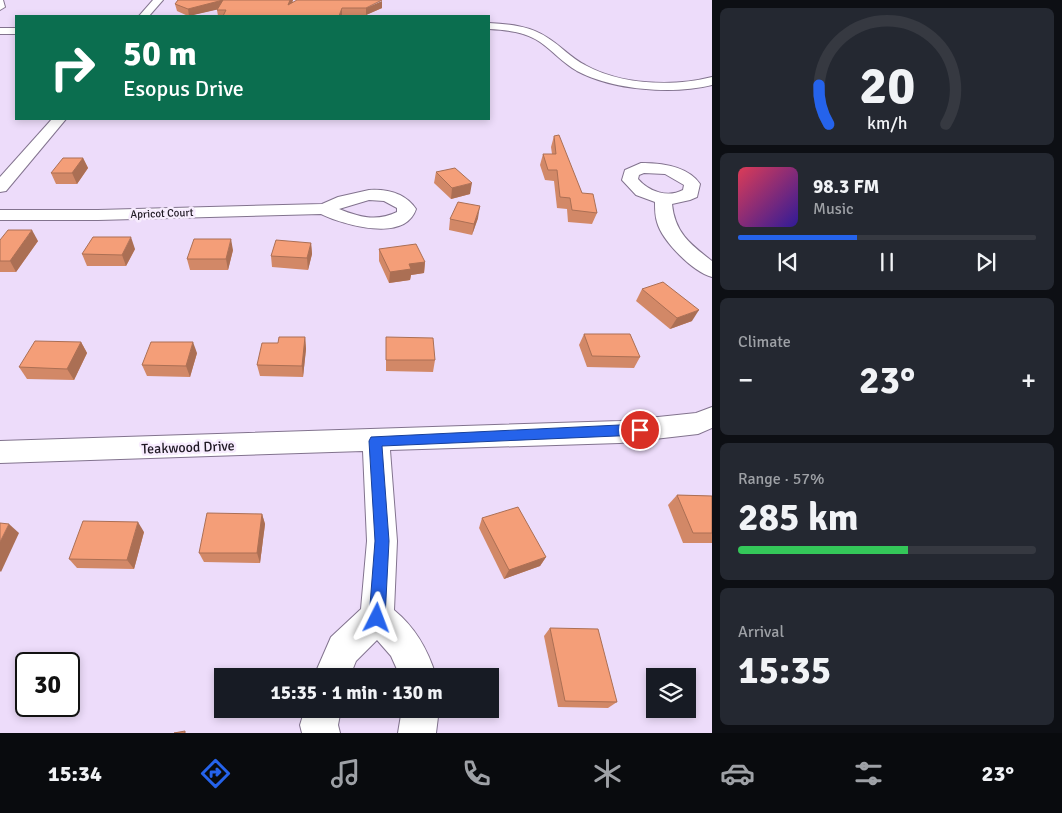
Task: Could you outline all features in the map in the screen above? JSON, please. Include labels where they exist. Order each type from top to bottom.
[{"type":"street","points":[[145,15],[158,0]]},
{"type":"street","points":[[0,2],[0,7]]},
{"type":"street","points":[[490,26],[514,29],[535,36],[583,69],[603,76],[639,84],[674,86],[704,84],[712,81]]},
{"type":"street","points":[[0,31],[15,31]]},
{"type":"street","points":[[0,187],[58,120]]},
{"type":"street","points":[[663,198],[666,223],[672,234],[692,256],[712,271]]},
{"type":"street","name":"Apricot Court","points":[[0,215],[98,215],[324,209]]},
{"type":"street","name":"Teakwood Drive","points":[[0,452],[620,432],[698,423],[712,417]]},
{"type":"street","points":[[335,668],[343,649],[377,618],[382,541],[376,441]]},
{"type":"street","points":[[377,618],[394,632],[412,655],[416,668]]},
{"type":"street","points":[[321,718],[319,725],[321,733]]},
{"type":"street","points":[[417,733],[420,718]]},
{"type":"building","points":[[178,0],[223,0],[188,9],[175,4]]},
{"type":"building","points":[[223,0],[290,0],[288,5],[297,0],[382,0],[366,8],[342,8],[339,15],[224,15],[226,10],[217,10]]},
{"type":"building","points":[[559,135],[582,193],[593,194],[597,213],[572,210],[570,198],[560,197],[557,170],[548,170],[543,154],[556,154],[554,136]]},
{"type":"building","points":[[63,158],[83,158],[72,173],[51,173]]},
{"type":"building","points":[[455,168],[472,183],[452,188],[436,172]]},
{"type":"building","points":[[458,202],[480,206],[474,224],[450,219]]},
{"type":"building","points":[[8,230],[32,230],[10,261],[0,261],[0,240]]},
{"type":"building","points":[[93,237],[131,237],[122,255],[82,254]]},
{"type":"building","points":[[194,239],[231,239],[226,259],[187,259]]},
{"type":"building","points":[[276,240],[311,243],[307,258],[271,256]]},
{"type":"building","points":[[416,244],[425,262],[409,264],[411,269],[390,272],[379,249]]},
{"type":"building","points":[[663,282],[699,310],[677,318],[642,289]]},
{"type":"building","points":[[584,334],[630,334],[640,357],[592,356]]},
{"type":"building","points":[[279,337],[305,337],[302,366],[257,365],[262,343],[278,343]]},
{"type":"building","points":[[386,337],[433,338],[435,360],[386,360]]},
{"type":"building","points":[[35,341],[81,342],[67,369],[19,367]]},
{"type":"building","points":[[151,342],[193,342],[186,366],[142,365]]},
{"type":"building","points":[[677,495],[712,496],[712,533],[693,533]]},
{"type":"building","points":[[518,507],[546,557],[509,570],[482,518]]},
{"type":"building","points":[[207,513],[262,514],[257,553],[199,553]]},
{"type":"building","points":[[83,521],[138,522],[127,560],[69,559]]},
{"type":"building","points":[[0,523],[9,524],[0,542]]},
{"type":"building","points":[[550,628],[598,629],[617,702],[565,701]]},
{"type":"route","points":[[377,618],[382,541],[376,441],[640,430]]}]
